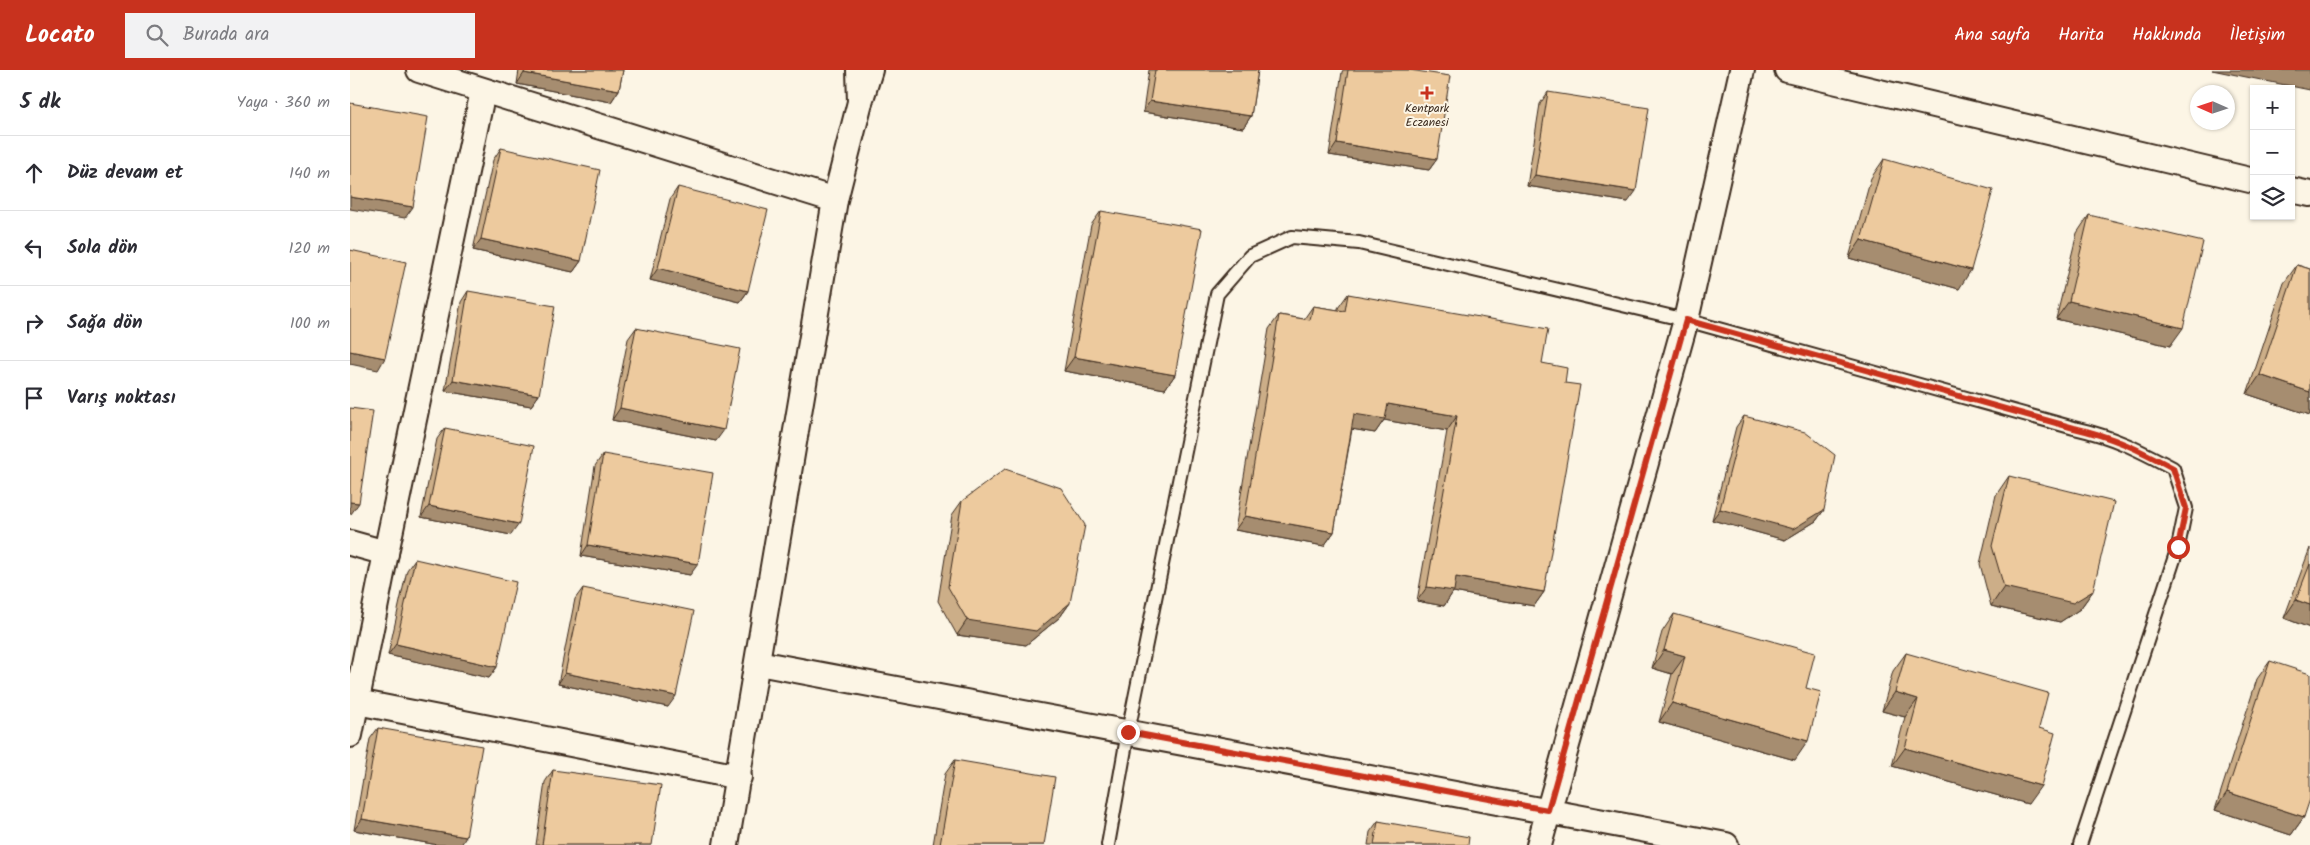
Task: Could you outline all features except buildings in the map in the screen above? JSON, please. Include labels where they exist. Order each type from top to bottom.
[{"type":"street","points":[[419,70],[835,200]]},
{"type":"street","points":[[859,70],[860,102]]},
{"type":"street","points":[[726,845],[835,200],[870,70]]},
{"type":"street","points":[[1539,845],[1686,320],[1742,70]]},
{"type":"street","points":[[1787,70],[2250,180]]},
{"type":"street","points":[[350,735],[386,553],[483,91]]},
{"type":"street","points":[[2295,191],[2310,194]]},
{"type":"street","points":[[350,543],[386,553]]},
{"type":"street","points":[[758,662],[1726,845]]},
{"type":"street","points":[[357,702],[739,777]]},
{"type":"lane","points":[[1108,845],[1128,732],[1217,294],[1250,256],[1292,236],[1359,244],[1686,320],[2074,428],[2106,435],[2136,448],[2173,468],[2186,508],[2178,547],[2080,845]]},
{"type":"place","name":"Kentpark Eczanesi","points":[[1427,93]]},
{"type":"route","points":[[1128,732],[1548,810],[1686,320],[2074,428],[2106,435],[2136,448],[2173,468],[2186,508],[2178,547]]}]
